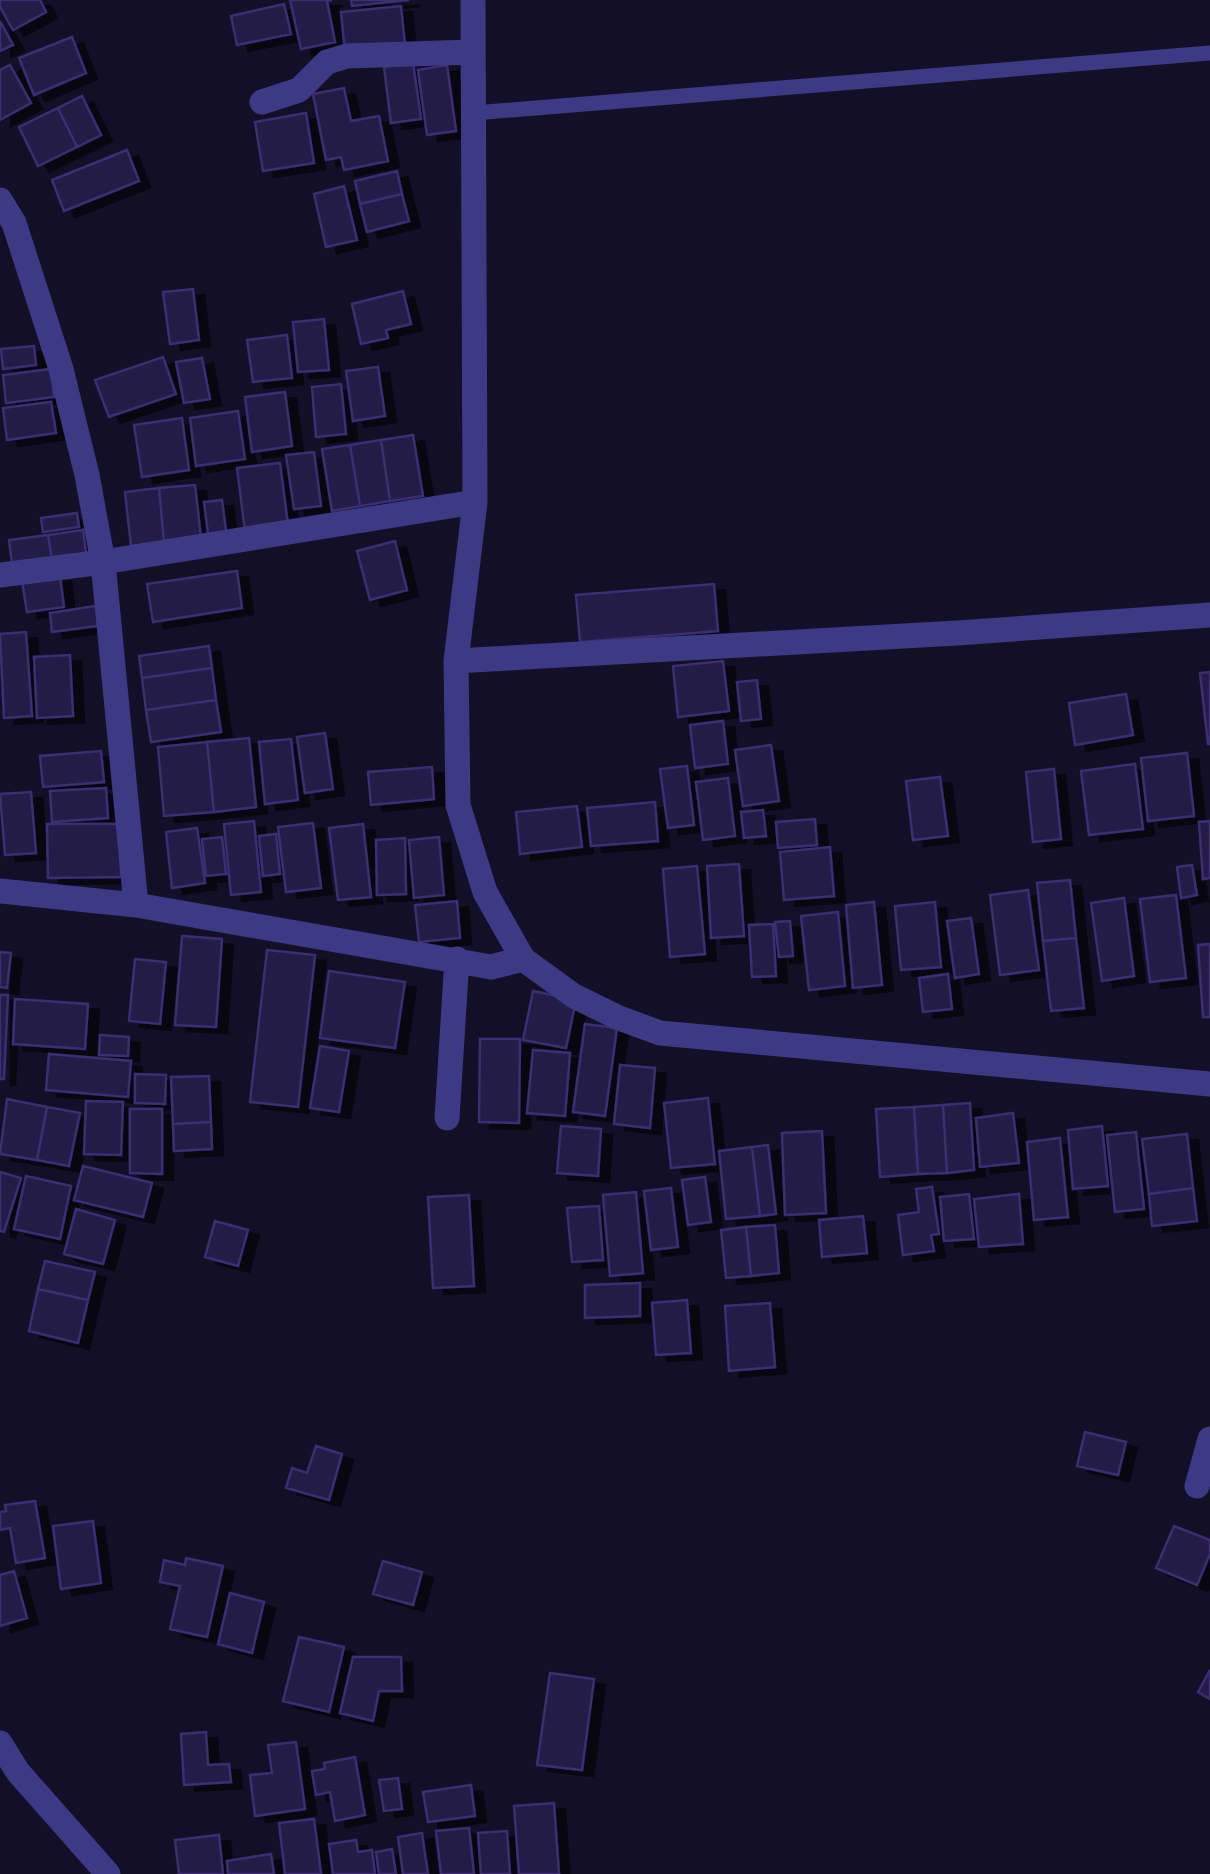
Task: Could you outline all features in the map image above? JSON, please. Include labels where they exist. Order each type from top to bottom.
[{"type":"street","points":[[474,0],[472,52],[485,112],[475,502],[478,660],[458,805],[486,892],[523,959],[574,996],[660,1033],[1210,1084]]},
{"type":"street","points":[[262,102],[299,90],[327,62],[347,56],[472,52]]},
{"type":"street","points":[[0,200],[14,223],[61,369],[87,475],[103,562],[136,905]]},
{"type":"street","points":[[0,575],[475,502]]},
{"type":"street","points":[[478,660],[1210,615]]},
{"type":"street","points":[[0,891],[136,905],[490,967],[523,959]]},
{"type":"street","points":[[447,1118],[457,959]]},
{"type":"street","points":[[1198,1486],[1210,1439]]},
{"type":"street","points":[[0,1743],[18,1772],[108,1874]]},
{"type":"lane","points":[[485,112],[1210,53]]},
{"type":"building","points":[[0,0],[40,0],[46,12],[13,30]]},
{"type":"building","points":[[290,0],[332,0],[327,1],[335,42],[301,49]]},
{"type":"building","points":[[351,0],[409,0],[352,6]]},
{"type":"building","points":[[284,4],[291,34],[237,45],[231,16]]},
{"type":"building","points":[[401,6],[405,45],[345,51],[341,12]]},
{"type":"building","points":[[0,21],[13,45],[0,51]]},
{"type":"building","points":[[72,37],[86,73],[34,95],[19,58]]},
{"type":"building","points":[[413,63],[421,119],[391,123],[384,67]]},
{"type":"building","points":[[10,65],[31,103],[0,120],[0,70]]},
{"type":"building","points":[[447,65],[456,131],[427,135],[418,70]]},
{"type":"building","points":[[344,88],[351,121],[379,116],[388,161],[344,170],[341,157],[326,160],[313,94]]},
{"type":"building","points":[[82,96],[101,135],[77,147],[58,108]]},
{"type":"building","points":[[58,108],[77,147],[38,166],[19,127]]},
{"type":"building","points":[[306,113],[314,163],[263,171],[255,122]]},
{"type":"building","points":[[127,150],[139,181],[64,211],[52,180]]},
{"type":"building","points":[[397,171],[402,194],[360,204],[355,181]]},
{"type":"building","points":[[344,186],[357,240],[326,247],[314,194]]},
{"type":"building","points":[[402,194],[409,221],[367,232],[360,204]]},
{"type":"building","points":[[193,289],[199,340],[170,344],[163,292]]},
{"type":"building","points":[[403,291],[411,324],[386,330],[388,338],[361,344],[352,304]]},
{"type":"building","points":[[324,319],[329,370],[298,372],[293,322]]},
{"type":"building","points":[[287,335],[292,378],[253,382],[247,340]]},
{"type":"building","points":[[34,346],[36,365],[3,369],[1,349]]},
{"type":"building","points":[[163,357],[176,394],[109,417],[95,380]]},
{"type":"building","points":[[202,358],[210,399],[184,403],[176,362]]},
{"type":"building","points":[[378,367],[385,416],[353,421],[346,371]]},
{"type":"building","points":[[51,369],[54,397],[6,403],[3,375]]},
{"type":"building","points":[[341,384],[346,434],[316,437],[312,387]]},
{"type":"building","points":[[285,392],[292,446],[252,452],[245,397]]},
{"type":"building","points":[[51,402],[56,433],[7,440],[3,408]]},
{"type":"building","points":[[238,411],[245,459],[196,466],[190,418]]},
{"type":"building","points":[[182,418],[189,470],[142,477],[134,425]]},
{"type":"building","points":[[413,435],[423,496],[390,501],[381,440]]},
{"type":"building","points":[[381,440],[390,501],[360,506],[350,445]]},
{"type":"building","points":[[350,445],[360,506],[332,511],[322,449]]},
{"type":"building","points":[[314,452],[321,506],[294,509],[286,455]]},
{"type":"building","points":[[280,463],[288,525],[245,531],[237,468]]},
{"type":"building","points":[[195,485],[201,538],[164,542],[159,488]]},
{"type":"building","points":[[159,488],[164,542],[131,546],[125,492]]},
{"type":"building","points":[[222,500],[227,539],[209,541],[204,502]]},
{"type":"building","points":[[77,513],[79,527],[43,532],[41,518]]},
{"type":"building","points":[[83,530],[87,561],[53,566],[48,535]]},
{"type":"building","points":[[48,535],[53,566],[13,571],[9,540]]},
{"type":"building","points":[[395,541],[407,590],[370,600],[357,551]]},
{"type":"building","points":[[237,571],[242,608],[153,622],[147,584]]},
{"type":"building","points":[[60,576],[64,607],[27,612],[22,581]]},
{"type":"building","points":[[714,584],[718,631],[580,642],[576,595]]},
{"type":"building","points":[[102,605],[104,625],[52,632],[50,613]]},
{"type":"building","points":[[26,632],[32,716],[4,718],[0,634]]},
{"type":"building","points":[[209,646],[212,668],[142,678],[139,656]]},
{"type":"building","points":[[70,655],[73,716],[37,718],[34,657]]},
{"type":"building","points":[[723,661],[729,711],[678,717],[673,666]]},
{"type":"building","points":[[212,668],[216,700],[146,710],[142,678]]},
{"type":"building","points":[[1210,672],[1210,744],[1208,744],[1200,673]]},
{"type":"building","points":[[757,680],[761,719],[741,721],[737,682]]},
{"type":"building","points":[[1126,694],[1133,735],[1075,745],[1069,703]]},
{"type":"building","points":[[216,700],[221,732],[151,742],[146,710]]},
{"type":"building","points":[[723,721],[728,764],[695,768],[690,725]]},
{"type":"building","points":[[325,733],[333,789],[305,793],[297,737]]},
{"type":"building","points":[[249,738],[256,807],[214,812],[207,742]]},
{"type":"building","points":[[291,739],[298,800],[265,804],[259,742]]},
{"type":"building","points":[[207,742],[214,812],[164,816],[158,747]]},
{"type":"building","points":[[771,745],[779,801],[743,806],[735,750]]},
{"type":"building","points":[[101,751],[104,782],[43,787],[40,756]]},
{"type":"building","points":[[1187,753],[1194,816],[1148,821],[1141,758]]},
{"type":"building","points":[[1135,764],[1143,829],[1089,835],[1081,771]]},
{"type":"building","points":[[687,766],[694,825],[668,828],[660,769]]},
{"type":"building","points":[[432,767],[434,799],[371,805],[368,772]]},
{"type":"building","points":[[1054,769],[1061,839],[1033,842],[1026,772]]},
{"type":"building","points":[[940,777],[948,836],[913,840],[906,781]]},
{"type":"building","points":[[728,778],[735,836],[703,840],[696,782]]},
{"type":"building","points":[[106,788],[108,818],[52,822],[50,791]]},
{"type":"building","points":[[31,792],[36,853],[5,855],[0,794]]},
{"type":"building","points":[[655,802],[658,841],[591,846],[587,808]]},
{"type":"building","points":[[577,806],[582,847],[520,854],[516,812]]},
{"type":"building","points":[[763,810],[766,836],[744,838],[741,812]]},
{"type":"building","points":[[815,819],[817,845],[778,848],[776,822]]},
{"type":"building","points":[[254,821],[261,892],[231,895],[224,824]]},
{"type":"building","points":[[1210,821],[1210,878],[1203,879],[1199,822]]},
{"type":"building","points":[[313,823],[321,888],[286,892],[278,827]]},
{"type":"building","points":[[47,824],[120,824],[121,877],[48,878]]},
{"type":"building","points":[[363,824],[371,897],[338,900],[329,828]]},
{"type":"building","points":[[197,828],[205,883],[172,888],[166,832]]},
{"type":"building","points":[[276,834],[280,874],[263,876],[259,836]]},
{"type":"building","points":[[222,837],[226,874],[206,876],[202,839]]},
{"type":"building","points":[[439,837],[444,895],[414,898],[409,840]]},
{"type":"building","points":[[405,838],[406,894],[377,895],[376,840]]},
{"type":"building","points":[[830,847],[834,896],[784,900],[780,852]]},
{"type":"building","points":[[739,864],[744,936],[711,938],[707,866]]},
{"type":"building","points":[[1192,865],[1197,895],[1181,898],[1177,867]]},
{"type":"building","points":[[697,866],[705,954],[670,957],[663,869]]},
{"type":"building","points":[[1070,880],[1076,938],[1043,941],[1037,883]]},
{"type":"building","points":[[1028,890],[1039,970],[1000,975],[990,895]]},
{"type":"building","points":[[1176,895],[1186,978],[1150,982],[1140,899]]},
{"type":"building","points":[[1124,898],[1134,976],[1102,981],[1091,903]]},
{"type":"building","points":[[457,901],[460,938],[419,942],[415,905]]},
{"type":"building","points":[[874,902],[882,985],[853,988],[846,905]]},
{"type":"building","points":[[935,902],[941,967],[901,970],[895,906]]},
{"type":"building","points":[[838,912],[845,986],[809,990],[801,916]]},
{"type":"building","points":[[971,918],[979,974],[955,978],[947,921]]},
{"type":"building","points":[[790,921],[793,956],[779,957],[775,922]]},
{"type":"building","points":[[773,924],[776,976],[752,977],[749,925]]},
{"type":"building","points":[[182,936],[222,939],[216,1027],[175,1025]]},
{"type":"building","points":[[1076,938],[1084,1008],[1051,1011],[1043,941]]},
{"type":"building","points":[[1210,944],[1210,1017],[1203,1017],[1198,945]]},
{"type":"building","points":[[267,950],[315,955],[298,1107],[250,1102]]},
{"type":"building","points":[[0,952],[11,953],[7,988],[0,987]]},
{"type":"building","points":[[135,959],[166,962],[160,1024],[129,1021]]},
{"type":"building","points":[[329,971],[405,982],[395,1048],[320,1038]]},
{"type":"building","points":[[948,974],[952,1009],[923,1012],[919,978]]},
{"type":"building","points":[[533,991],[576,1000],[566,1048],[523,1040]]},
{"type":"building","points":[[0,995],[8,995],[4,1079],[0,1079]]},
{"type":"building","points":[[15,999],[88,1004],[85,1049],[13,1044]]},
{"type":"building","points":[[585,1024],[617,1028],[605,1116],[573,1112]]},
{"type":"building","points":[[100,1035],[129,1037],[128,1056],[99,1055]]},
{"type":"building","points":[[480,1039],[520,1039],[519,1123],[479,1122]]},
{"type":"building","points":[[320,1046],[349,1051],[339,1112],[310,1108]]},
{"type":"building","points":[[533,1050],[570,1053],[565,1116],[527,1113]]},
{"type":"building","points":[[49,1054],[131,1061],[128,1097],[46,1090]]},
{"type":"building","points":[[620,1065],[655,1068],[650,1128],[614,1124]]},
{"type":"building","points":[[135,1074],[166,1075],[165,1104],[135,1103]]},
{"type":"building","points":[[209,1076],[211,1122],[173,1124],[171,1077]]},
{"type":"building","points":[[708,1098],[715,1164],[671,1168],[664,1103]]},
{"type":"building","points":[[7,1099],[47,1107],[37,1160],[0,1154]]},
{"type":"building","points":[[86,1101],[123,1102],[121,1155],[84,1154]]},
{"type":"building","points":[[970,1103],[974,1170],[947,1173],[943,1105]]},
{"type":"building","points":[[943,1105],[947,1173],[918,1174],[914,1107]]},
{"type":"building","points":[[47,1107],[80,1113],[69,1166],[37,1160]]},
{"type":"building","points":[[914,1107],[918,1174],[880,1177],[876,1109]]},
{"type":"building","points":[[130,1109],[162,1109],[162,1174],[130,1173]]},
{"type":"building","points":[[1013,1113],[1019,1163],[980,1167],[976,1118]]},
{"type":"building","points":[[211,1122],[212,1149],[174,1151],[173,1124]]},
{"type":"building","points":[[561,1126],[601,1129],[598,1176],[557,1173]]},
{"type":"building","points":[[1102,1126],[1108,1186],[1073,1189],[1068,1130]]},
{"type":"building","points":[[822,1131],[826,1213],[785,1215],[782,1133]]},
{"type":"building","points":[[1136,1132],[1144,1209],[1115,1212],[1107,1135]]},
{"type":"building","points":[[1187,1134],[1193,1188],[1149,1194],[1142,1139]]},
{"type":"building","points":[[1060,1138],[1068,1217],[1034,1220],[1027,1142]]},
{"type":"building","points":[[768,1145],[776,1214],[760,1216],[752,1147]]},
{"type":"building","points":[[752,1147],[760,1216],[726,1219],[719,1151]]},
{"type":"building","points":[[83,1166],[152,1183],[143,1217],[74,1200]]},
{"type":"building","points":[[0,1172],[21,1178],[4,1232],[0,1231]]},
{"type":"building","points":[[26,1176],[71,1186],[60,1239],[14,1229]]},
{"type":"building","points":[[705,1177],[711,1222],[688,1225],[682,1180]]},
{"type":"building","points":[[932,1187],[939,1234],[931,1235],[934,1251],[903,1255],[898,1215],[919,1212],[916,1189]]},
{"type":"building","points":[[671,1188],[678,1247],[651,1250],[644,1191]]},
{"type":"building","points":[[1193,1188],[1197,1221],[1152,1226],[1149,1194]]},
{"type":"building","points":[[636,1192],[643,1273],[610,1276],[603,1195]]},
{"type":"building","points":[[969,1194],[974,1239],[944,1241],[940,1197]]},
{"type":"building","points":[[1019,1194],[1023,1244],[979,1247],[974,1199]]},
{"type":"building","points":[[469,1195],[474,1286],[433,1288],[428,1197]]},
{"type":"building","points":[[599,1206],[603,1260],[572,1262],[567,1208]]},
{"type":"building","points":[[76,1209],[115,1220],[103,1264],[64,1254]]},
{"type":"building","points":[[863,1216],[867,1253],[822,1257],[819,1220]]},
{"type":"building","points":[[215,1221],[248,1230],[238,1266],[205,1257]]},
{"type":"building","points":[[775,1225],[779,1273],[751,1276],[746,1227]]},
{"type":"building","points":[[746,1227],[751,1276],[726,1278],[721,1230]]},
{"type":"building","points":[[45,1261],[95,1272],[88,1300],[38,1289]]},
{"type":"building","points":[[640,1283],[640,1316],[585,1318],[585,1285]]},
{"type":"building","points":[[38,1289],[88,1300],[78,1343],[29,1331]]},
{"type":"building","points":[[687,1300],[691,1353],[656,1355],[652,1303]]},
{"type":"building","points":[[770,1303],[775,1367],[729,1371],[725,1306]]},
{"type":"building","points":[[1085,1432],[1126,1442],[1118,1475],[1077,1466]]},
{"type":"building","points":[[316,1446],[342,1454],[329,1500],[286,1488],[292,1468],[307,1473]]},
{"type":"building","points":[[35,1501],[45,1558],[16,1563],[10,1528],[0,1530],[0,1512],[6,1511],[5,1505]]},
{"type":"building","points":[[93,1521],[101,1583],[61,1589],[53,1526]]},
{"type":"building","points":[[1174,1526],[1210,1540],[1210,1554],[1197,1585],[1156,1568]]},
{"type":"building","points":[[186,1558],[223,1566],[207,1637],[170,1629],[180,1586],[160,1582],[164,1560],[185,1565]]},
{"type":"building","points":[[383,1561],[422,1572],[413,1605],[373,1594]]},
{"type":"building","points":[[14,1571],[27,1618],[0,1626],[0,1575]]},
{"type":"building","points":[[230,1593],[264,1602],[252,1653],[218,1644]]},
{"type":"building","points":[[299,1637],[344,1647],[329,1712],[283,1701]]},
{"type":"building","points":[[353,1657],[401,1657],[402,1691],[379,1691],[373,1721],[340,1713]]},
{"type":"building","points":[[1210,1670],[1210,1699],[1198,1692]]},
{"type":"building","points":[[550,1673],[594,1679],[582,1770],[537,1765]]},
{"type":"building","points":[[206,1732],[208,1765],[229,1764],[231,1782],[184,1785],[181,1734]]},
{"type":"building","points":[[296,1742],[305,1809],[255,1816],[250,1775],[272,1773],[268,1745]]},
{"type":"building","points":[[355,1757],[365,1815],[335,1821],[330,1792],[316,1795],[312,1771],[325,1769],[324,1763]]},
{"type":"building","points":[[398,1778],[402,1809],[384,1811],[379,1780]]},
{"type":"building","points":[[471,1785],[475,1816],[428,1822],[423,1792]]},
{"type":"building","points":[[554,1803],[559,1874],[519,1874],[514,1806]]},
{"type":"building","points":[[314,1819],[321,1874],[285,1874],[279,1823]]},
{"type":"building","points":[[469,1828],[474,1874],[441,1874],[436,1831]]},
{"type":"building","points":[[507,1831],[510,1874],[481,1874],[478,1833]]},
{"type":"building","points":[[422,1833],[428,1874],[403,1874],[398,1837]]},
{"type":"building","points":[[219,1835],[223,1874],[179,1874],[175,1840]]},
{"type":"building","points":[[356,1840],[358,1852],[372,1850],[375,1874],[333,1874],[329,1844]]},
{"type":"building","points":[[392,1849],[396,1874],[379,1874],[376,1852]]},
{"type":"building","points":[[271,1854],[274,1874],[228,1874],[227,1861]]}]
